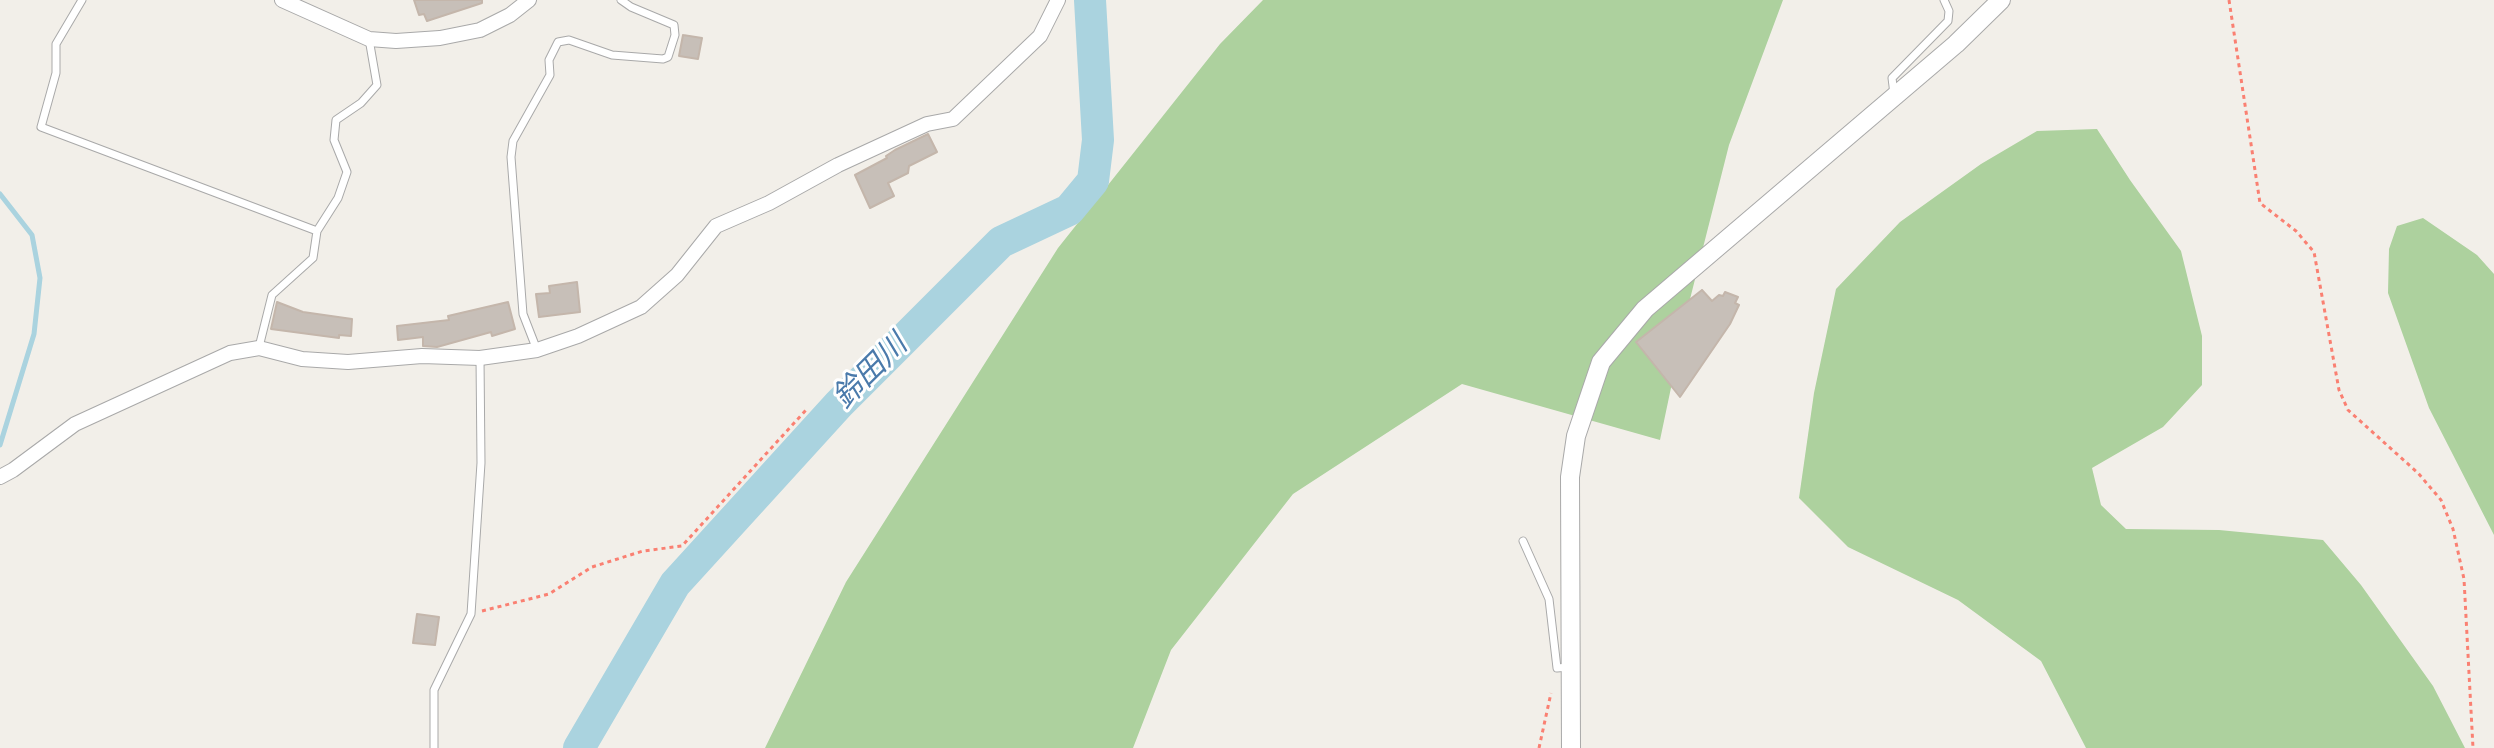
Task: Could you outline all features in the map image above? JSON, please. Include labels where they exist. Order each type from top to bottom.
[{"type":"street","points":[[282,0],[369,39],[396,41],[440,38],[480,30],[510,15],[529,0]]},
{"type":"street","points":[[0,477],[75,424],[130,396],[230,353],[259,348],[302,359],[348,362],[422,356],[480,358],[537,350],[578,336],[641,307],[677,275],[716,226],[927,124],[953,119],[1040,36],[1058,0]]},
{"type":"street","points":[[1571,748],[1564,668],[1570,477],[1576,436],[1601,362],[1645,309],[1956,44],[2001,0]]},
{"type":"lane","points":[[82,0],[56,44],[56,73],[41,127],[317,231]]},
{"type":"lane","points":[[537,350],[523,314],[511,157],[513,141],[550,75],[549,60],[558,42],[569,40],[612,55],[668,57],[675,35],[674,25],[621,0]]},
{"type":"lane","points":[[1894,96],[1892,78],[1948,21],[1949,11],[1944,0]]},
{"type":"lane","points":[[259,348],[272,295],[313,258],[317,231],[338,198],[347,172],[334,140],[336,120],[361,103],[377,85],[369,39]]},
{"type":"lane","points":[[434,748],[434,690],[471,614],[481,463],[480,358]]},
{"type":"lane","points":[[1523,541],[1549,599],[1564,668]]},
{"type":"path","points":[[2229,0],[2260,203],[2296,231],[2314,252],[2339,390],[2348,410],[2418,473],[2441,500],[2453,529],[2464,579],[2473,748]]},
{"type":"path","points":[[471,614],[549,594],[592,567],[643,551],[682,546],[806,410]]},
{"type":"path","points":[[1539,748],[1564,668]]},
{"type":"green space","points":[[1263,0],[1783,0],[1729,145],[1688,307],[1660,440],[1462,384],[1293,494],[1171,650],[1133,748],[765,748],[846,582],[1058,248],[1220,44]]},
{"type":"green space","points":[[2097,129],[2181,251],[2202,336],[2202,385],[2163,427],[2092,468],[2101,505],[2126,529],[2219,530],[2323,540],[2361,585],[2433,686],[2465,748],[2086,748],[2041,661],[1958,600],[1848,547],[1799,498],[1814,393],[1836,289],[1900,222],[1981,164],[2037,131]]},
{"type":"green space","points":[[2423,218],[2477,255],[2494,274],[2494,535],[2429,408],[2388,293],[2389,249],[2397,226]]},
{"type":"building","points":[[414,0],[482,0],[482,3],[427,21],[424,14],[419,15]]},
{"type":"building","points":[[683,35],[702,38],[698,59],[679,56]]},
{"type":"building","points":[[928,134],[937,152],[909,166],[908,173],[888,183],[894,196],[870,208],[855,175]]},
{"type":"building","points":[[577,282],[580,312],[539,317],[536,294],[550,293],[549,286]]},
{"type":"building","points":[[1702,290],[1712,301],[1725,292],[1738,297],[1735,303],[1739,305],[1730,324],[1680,397],[1636,342]]},
{"type":"building","points":[[277,302],[303,312],[352,319],[351,336],[339,335],[339,338],[271,329]]},
{"type":"building","points":[[508,302],[515,329],[492,336],[491,332],[437,347],[423,346],[423,337],[398,340],[397,326],[449,320],[448,316]]},
{"type":"building","points":[[417,614],[439,617],[435,645],[413,643]]},
{"type":"waterway","name":"鈴田川","points":[[579,748],[675,584],[839,404],[1001,242],[1069,210],[1093,181],[1098,140],[1090,0]]},
{"type":"waterway","points":[[0,194],[32,235],[40,278],[34,334],[0,445]]}]
